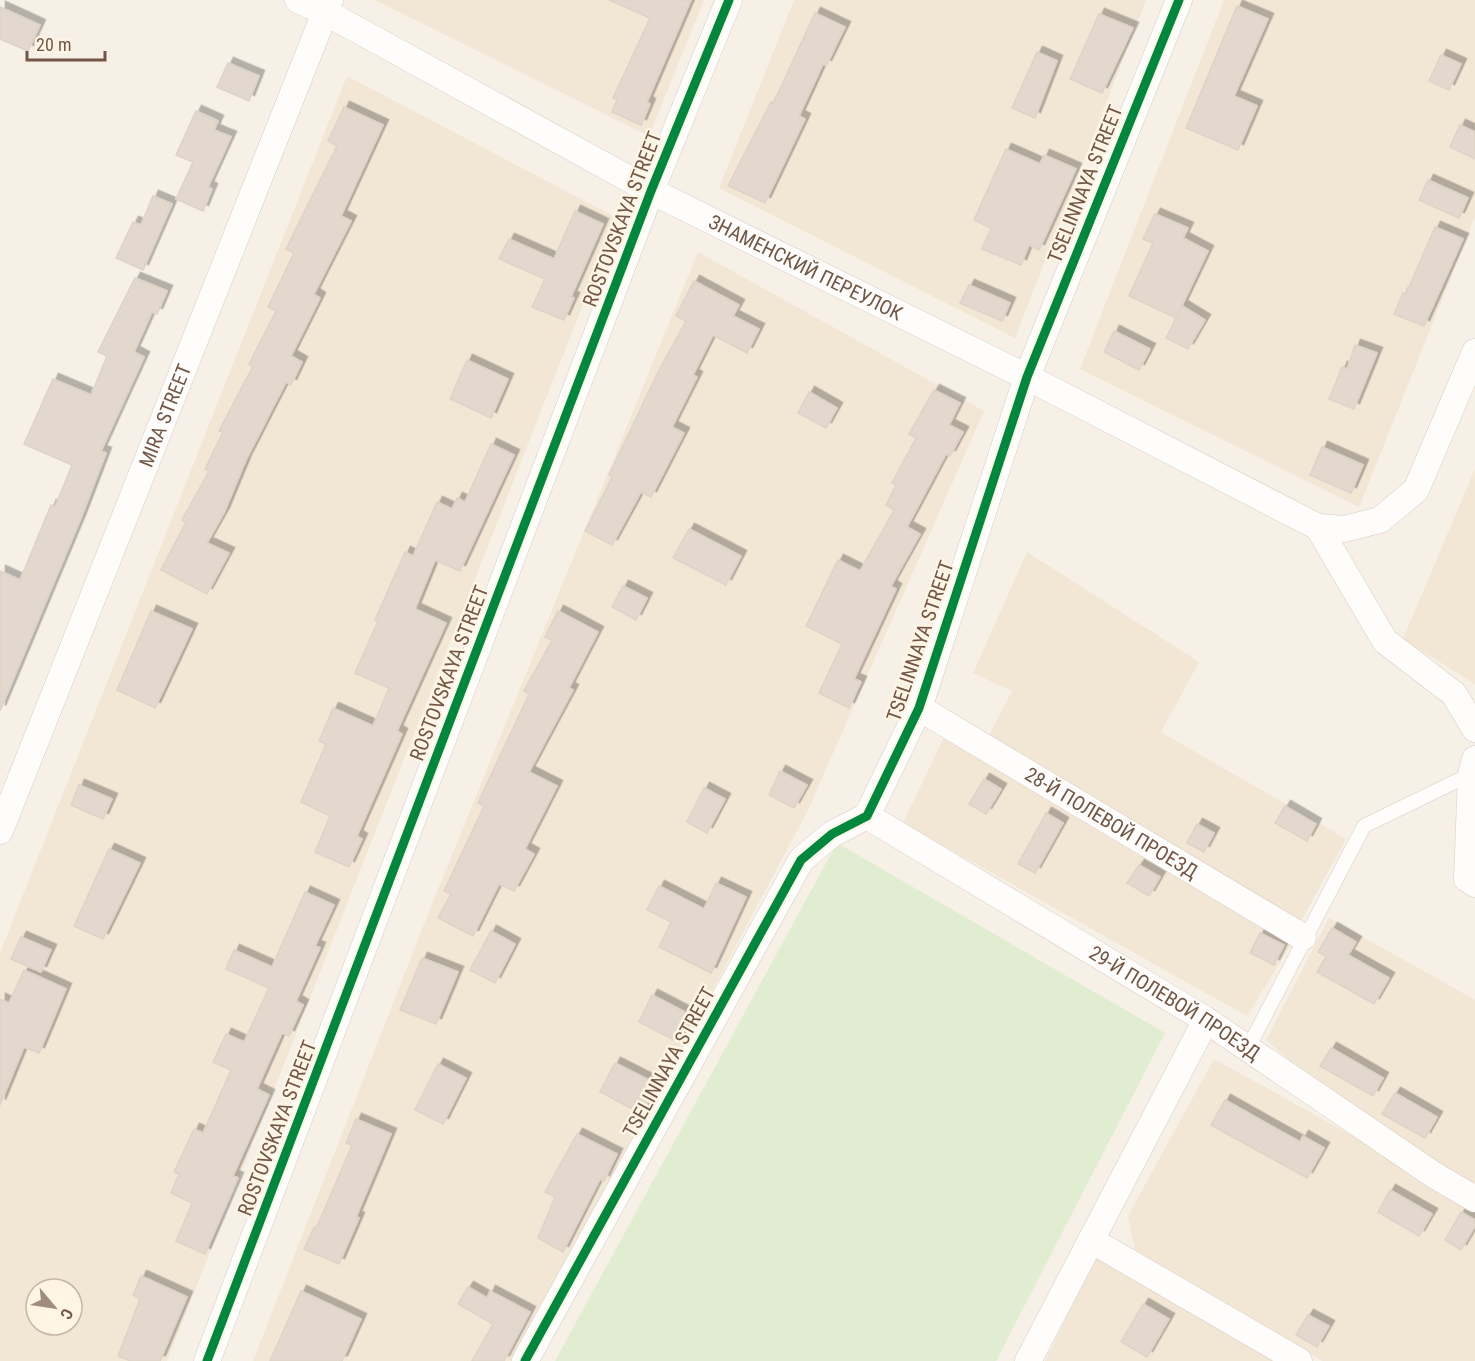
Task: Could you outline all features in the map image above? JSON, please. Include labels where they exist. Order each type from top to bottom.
[{"type":"street","name":"ЗНАМЕНСКИЙ ПЕРЕУЛОК","points":[[298,0],[328,6],[651,191],[1027,377],[1318,527]]},
{"type":"street","name":"ROSTOVSKAYA STREET","points":[[207,1361],[651,191],[729,0]]},
{"type":"street","name":"TSELINNAYA STREET","points":[[525,1361],[801,860],[832,834],[867,816],[919,708],[1027,377],[1179,0]]},
{"type":"street","name":"MIRA STREET","points":[[0,831],[328,6]]},
{"type":"street","points":[[1318,527],[1344,529],[1380,520],[1416,490],[1475,352]]},
{"type":"street","points":[[1318,527],[1384,641],[1454,694],[1475,729]]},
{"type":"street","name":"28-Й ПОЛЕВОЙ ПРОЕЗД","points":[[919,708],[1304,937]]},
{"type":"street","points":[[1473,767],[1467,879],[1475,884]]},
{"type":"street","name":"29-Й ПОЛЕВОЙ ПРОЕЗД","points":[[867,816],[1206,1020],[1434,1175],[1475,1200]]},
{"type":"street","points":[[1028,1361],[1206,1020]]},
{"type":"street","points":[[1091,1240],[1299,1361]]},
{"type":"lane","points":[[1248,1048],[1364,826],[1473,767]]},
{"type":"shaded area","points":[[375,0],[704,0],[649,136]]},
{"type":"shaded area","points":[[794,0],[1146,0],[1015,338],[719,188]]},
{"type":"shaded area","points":[[1224,0],[1475,0],[1475,217],[1359,507],[1080,369]]},
{"type":"shaded area","points":[[347,76],[617,218],[167,1361],[0,1361],[0,953]]},
{"type":"shaded area","points":[[698,252],[984,411],[808,810],[516,1361],[253,1361],[430,909]]},
{"type":"shaded area","points":[[1475,469],[1475,684],[1403,639]]},
{"type":"shaded area","points":[[1027,552],[1199,662],[1161,732],[1346,839],[1300,923],[987,739],[1012,691],[973,673]]},
{"type":"shaded area","points":[[946,733],[1294,940],[1247,1016],[903,823]]},
{"type":"shaded area","points":[[1329,918],[1475,1000],[1475,1189],[1293,1064],[1266,1040]]},
{"type":"shaded area","points":[[1214,1059],[1389,1156],[1475,1211],[1475,1361],[1322,1361],[1135,1250],[1128,1216]]},
{"type":"shaded area","points":[[1096,1257],[1277,1361],[1045,1361]]},
{"type":"green space","points":[[837,843],[1165,1033],[996,1361],[555,1361]]},
{"type":"building","points":[[609,0],[691,0],[647,102],[650,104],[641,125],[612,112],[617,100],[613,98],[650,18]]},
{"type":"building","points":[[1237,6],[1268,19],[1234,96],[1257,106],[1238,150],[1186,128]]},
{"type":"building","points":[[0,7],[40,25],[28,51],[0,39]]},
{"type":"building","points":[[815,13],[845,27],[826,66],[823,64],[799,116],[805,119],[765,203],[728,186],[771,102],[773,104]]},
{"type":"building","points":[[1099,14],[1133,28],[1102,93],[1070,79]]},
{"type":"building","points":[[1037,52],[1057,61],[1035,118],[1012,108]]},
{"type":"building","points":[[1441,55],[1461,64],[1449,90],[1429,81]]},
{"type":"building","points":[[228,63],[259,76],[249,101],[217,87]]},
{"type":"building","points":[[344,107],[383,125],[341,216],[351,221],[314,294],[320,298],[291,356],[302,362],[291,385],[286,382],[246,460],[224,513],[207,543],[229,553],[207,594],[161,570],[186,522],[182,520],[209,471],[205,469],[223,432],[219,431],[253,366],[249,364],[276,311],[268,307],[294,253],[286,249],[337,146],[328,141]]},
{"type":"building","points":[[196,111],[218,121],[214,130],[231,137],[208,187],[212,189],[203,211],[176,199],[193,162],[176,155]]},
{"type":"building","points":[[1460,125],[1475,132],[1475,159],[1450,147]]},
{"type":"building","points":[[1006,149],[1040,164],[1044,155],[1076,169],[1039,250],[1029,245],[1021,265],[982,249],[991,228],[974,220]]},
{"type":"building","points":[[1428,180],[1468,198],[1459,218],[1419,200]]},
{"type":"building","points":[[153,196],[172,204],[143,270],[116,258],[133,222],[141,225]]},
{"type":"building","points":[[575,211],[603,224],[571,297],[574,298],[564,320],[532,307],[545,279],[499,259],[509,239],[554,259]]},
{"type":"building","points":[[1155,214],[1188,228],[1183,238],[1208,251],[1176,318],[1129,296],[1153,243],[1143,239]]},
{"type":"building","points":[[1435,227],[1463,239],[1424,326],[1394,314],[1403,293],[1406,294]]},
{"type":"building","points":[[135,278],[167,291],[157,314],[152,312],[134,352],[144,357],[101,451],[106,453],[81,518],[0,711],[0,571],[20,580],[51,505],[55,507],[72,465],[24,444],[53,379],[91,395],[107,356],[98,352]]},
{"type":"building","points":[[694,281],[739,305],[733,316],[759,329],[747,353],[713,335],[693,375],[697,377],[672,427],[684,433],[651,497],[641,492],[612,545],[585,531],[612,477],[609,475],[659,370],[686,321],[676,316]]},
{"type":"building","points":[[969,285],[1010,303],[1002,321],[960,303]]},
{"type":"building","points":[[1182,306],[1205,320],[1188,349],[1166,338]]},
{"type":"building","points":[[1114,331],[1150,349],[1139,370],[1104,352]]},
{"type":"building","points":[[1355,345],[1377,353],[1354,409],[1329,399],[1342,367],[1347,369]]},
{"type":"building","points":[[467,360],[508,379],[491,418],[450,399]]},
{"type":"building","points":[[934,390],[960,403],[949,425],[963,432],[950,456],[946,454],[907,527],[920,534],[891,586],[896,589],[854,679],[861,682],[849,708],[819,693],[842,644],[806,626],[838,560],[860,571],[894,510],[886,505],[896,485],[892,483],[916,438],[909,434]]},
{"type":"building","points":[[809,392],[837,408],[826,428],[798,413]]},
{"type":"building","points":[[491,444],[514,455],[460,571],[435,560],[415,609],[446,623],[397,731],[402,734],[357,836],[362,839],[349,867],[315,852],[330,816],[301,802],[326,744],[319,741],[333,708],[373,726],[389,688],[355,673],[378,621],[375,620],[405,552],[413,556],[437,502],[452,509],[457,498],[465,502]]},
{"type":"building","points":[[1322,447],[1363,465],[1351,493],[1310,475]]},
{"type":"building","points":[[689,529],[741,556],[726,585],[673,558]]},
{"type":"building","points":[[623,586],[647,598],[636,620],[612,607]]},
{"type":"building","points":[[151,611],[192,629],[155,708],[117,690]]},
{"type":"building","points":[[558,611],[598,632],[569,688],[573,690],[529,772],[557,786],[525,849],[534,854],[514,891],[499,884],[473,936],[438,918],[451,894],[444,891],[484,806],[478,803],[529,694],[524,691],[552,640],[545,637]]},
{"type":"building","points":[[780,771],[807,785],[794,808],[769,795]]},
{"type":"building","points":[[984,779],[1001,789],[986,814],[969,804]]},
{"type":"building","points":[[79,785],[112,799],[103,819],[71,805]]},
{"type":"building","points":[[704,788],[725,799],[707,833],[687,822]]},
{"type":"building","points":[[1285,806],[1316,824],[1307,841],[1275,823]]},
{"type":"building","points":[[1046,813],[1063,823],[1035,873],[1018,864]]},
{"type":"building","points":[[1197,824],[1214,833],[1204,852],[1187,843]]},
{"type":"building","points":[[109,849],[140,863],[103,939],[74,926]]},
{"type":"building","points":[[1139,865],[1160,877],[1149,896],[1127,883]]},
{"type":"building","points":[[716,883],[746,897],[711,973],[659,947],[671,922],[647,910],[659,886],[704,909]]},
{"type":"building","points":[[305,892],[334,905],[315,946],[320,948],[296,1001],[303,1005],[289,1036],[282,1033],[257,1089],[269,1095],[233,1176],[238,1178],[205,1254],[176,1241],[192,1203],[171,1193],[179,1174],[174,1172],[194,1129],[203,1133],[231,1070],[213,1062],[226,1034],[244,1042],[269,988],[226,969],[234,950],[272,967]]},
{"type":"building","points":[[1332,928],[1356,942],[1348,955],[1389,978],[1374,1004],[1317,972],[1326,956],[1318,952]]},
{"type":"building","points":[[491,931],[515,944],[495,983],[470,970]]},
{"type":"building","points":[[1260,933],[1284,945],[1274,965],[1250,953]]},
{"type":"building","points":[[21,937],[51,950],[41,972],[11,959]]},
{"type":"building","points":[[422,958],[458,972],[436,1024],[400,1010]]},
{"type":"building","points":[[24,970],[66,989],[39,1053],[24,1047],[0,1105],[0,999],[9,1003]]},
{"type":"building","points":[[652,995],[691,1015],[678,1042],[639,1022]]},
{"type":"building","points":[[1331,1048],[1383,1078],[1373,1096],[1320,1066]]},
{"type":"building","points":[[615,1063],[657,1084],[642,1114],[600,1092]]},
{"type":"building","points":[[438,1064],[466,1078],[443,1124],[415,1110]]},
{"type":"building","points":[[1395,1093],[1437,1117],[1425,1138],[1382,1114]]},
{"type":"building","points":[[1225,1100],[1300,1142],[1303,1136],[1324,1148],[1307,1178],[1211,1125]]},
{"type":"building","points":[[356,1119],[391,1134],[339,1264],[304,1249],[314,1227],[316,1229],[352,1145],[346,1143]]},
{"type":"building","points":[[577,1134],[617,1154],[604,1181],[600,1179],[563,1252],[538,1238],[555,1197],[545,1192]]},
{"type":"building","points":[[1390,1190],[1432,1214],[1419,1236],[1378,1212]]},
{"type":"building","points":[[1461,1212],[1475,1220],[1475,1226],[1461,1250],[1445,1240]]},
{"type":"building","points":[[141,1276],[187,1297],[160,1361],[131,1361],[118,1356],[140,1299],[133,1295]]},
{"type":"building","points":[[468,1287],[487,1298],[490,1291],[530,1312],[504,1361],[472,1361],[493,1324],[458,1304]]},
{"type":"building","points":[[301,1291],[361,1319],[342,1361],[270,1361]]},
{"type":"building","points":[[1143,1304],[1169,1319],[1147,1357],[1121,1342]]},
{"type":"building","points":[[1308,1315],[1329,1326],[1317,1347],[1296,1335]]},
{"type":"cycle path","points":[[207,1361],[651,191],[729,0]]},
{"type":"cycle path","points":[[525,1361],[801,860],[832,834],[867,816],[919,708],[1027,377],[1179,0]]}]
